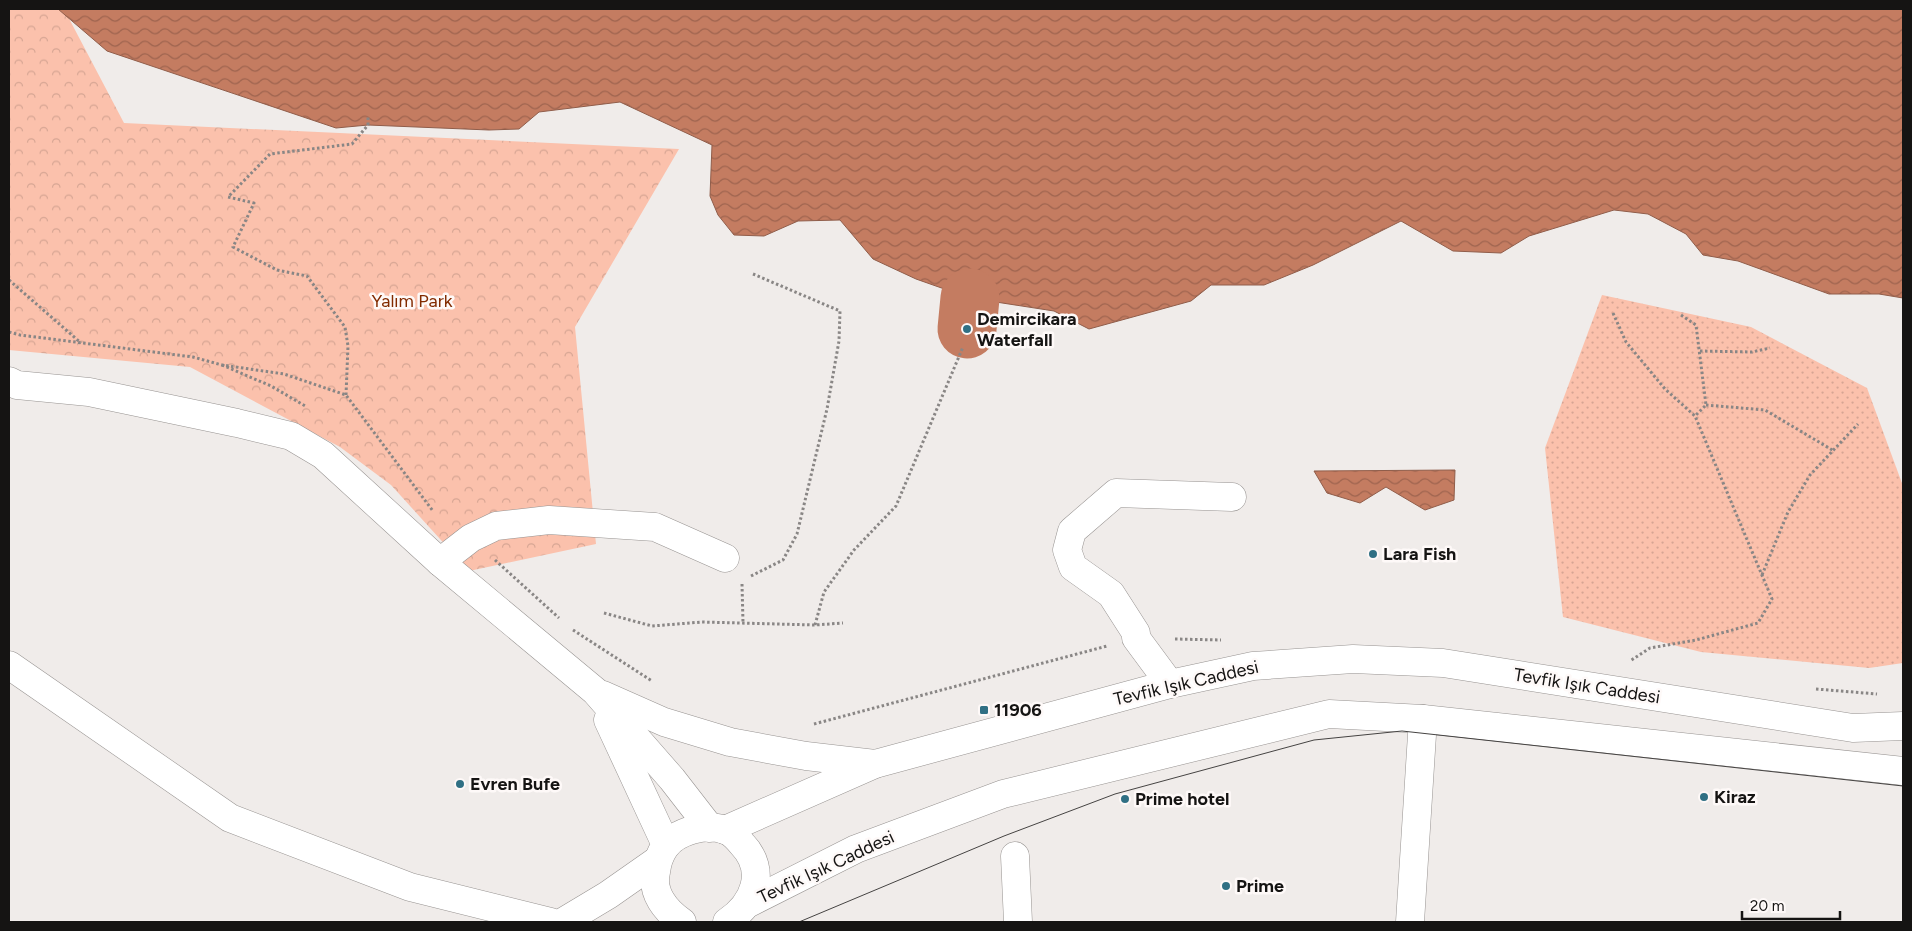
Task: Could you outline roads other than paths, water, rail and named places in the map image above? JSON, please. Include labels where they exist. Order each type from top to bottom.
[{"type":"street","points":[[11,386],[89,392],[291,436],[323,455],[440,562],[595,691],[717,829],[737,838],[746,848],[753,861],[756,875],[754,889],[749,902],[740,914],[728,922]]},
{"type":"street","points":[[1170,684],[1136,638],[1136,633],[1111,594],[1073,567],[1066,550],[1072,531],[1116,493],[1232,497]]},
{"type":"street","points":[[440,562],[471,538],[496,526],[549,520],[654,527],[725,558]]},
{"type":"street","name":"Tevfik Işık Caddesi","points":[[563,922],[608,894],[662,853],[677,836],[698,828],[717,829],[875,764],[1170,684],[1253,666],[1353,660],[1443,662],[1853,728],[1903,726]]},
{"type":"street","points":[[9,665],[230,818],[410,887],[551,922]]},
{"type":"street","points":[[595,691],[664,722],[730,742],[806,756],[875,764]]},
{"type":"street","points":[[595,691],[662,853],[655,875],[656,890],[662,904],[682,922]]},
{"type":"street","name":"Tevfik Işık Caddesi","points":[[749,902],[856,849],[1003,794],[1329,714],[1424,719],[1903,771]]},
{"type":"street","points":[[1410,922],[1424,719]]},
{"type":"street","points":[[1015,856],[1018,922]]},
{"type":"water","points":[[58,9],[1903,9],[1903,298],[1879,294],[1829,294],[1738,261],[1703,255],[1686,234],[1648,214],[1614,210],[1529,236],[1501,253],[1453,251],[1401,221],[1313,265],[1264,285],[1211,285],[1191,301],[1089,329],[1054,311],[970,298],[916,279],[873,259],[840,220],[798,221],[764,236],[734,235],[718,215],[710,196],[712,145],[620,102],[539,112],[519,129],[489,130],[368,125],[336,128],[107,51]]},
{"type":"water","points":[[1455,470],[1454,500],[1425,510],[1386,487],[1360,503],[1327,493],[1314,471]]},
{"type":"waterway","points":[[967,329],[970,298]]},
{"type":"tram line","points":[[799,922],[1004,836],[1115,794],[1314,740],[1402,731],[1903,786]]},
{"type":"place","name":"Demircikara Waterfall","points":[[967,329]]},
{"type":"place","name":"Lara Fish","points":[[1373,554]]},
{"type":"place","name":"11906","points":[[984,710]]},
{"type":"place","name":"Evren Bufe","points":[[460,784]]},
{"type":"place","name":"Kiraz","points":[[1704,797]]},
{"type":"place","name":"Prime hotel","points":[[1125,799]]},
{"type":"place","name":"Prime","points":[[1226,886]]},
{"type":"park label","name":"Yalım Park","points":[[412,301]]}]
